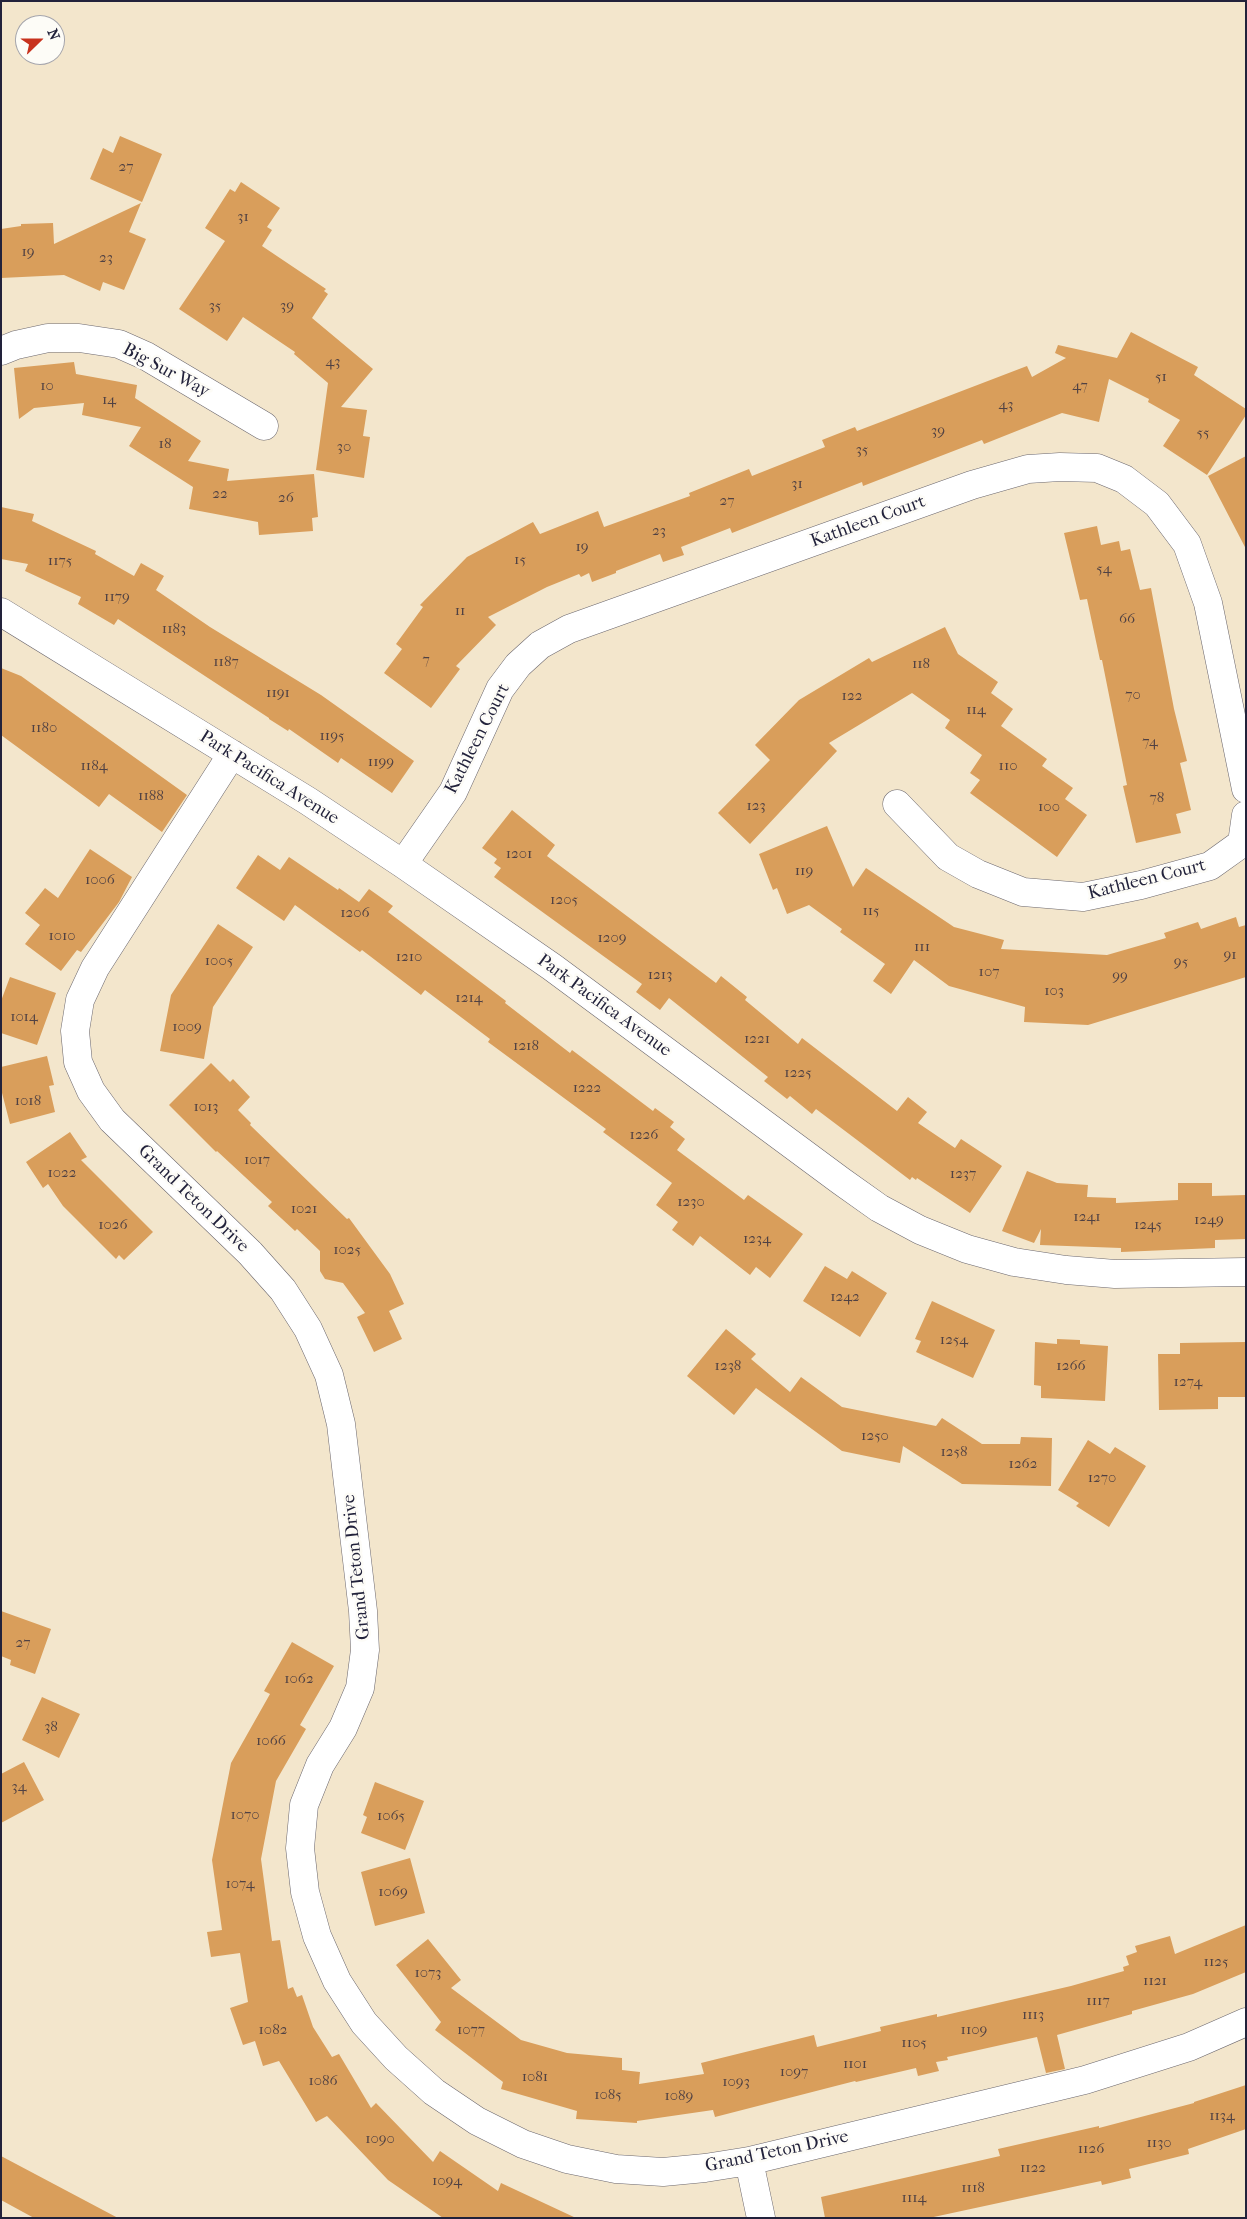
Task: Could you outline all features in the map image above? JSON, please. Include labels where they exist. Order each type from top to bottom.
[{"type":"street","name":"Big Sur Way","points":[[1,351],[16,345],[48,338],[79,338],[119,344],[146,356],[264,426]]},
{"type":"street","name":"Kathleen Court","points":[[404,864],[453,792],[481,735],[489,711],[500,689],[518,665],[540,644],[579,626],[972,485],[1028,469],[1060,467],[1097,468],[1124,479],[1157,504],[1188,544],[1208,603],[1246,789]]},
{"type":"street","name":"Park Pacifica Avenue","points":[[1,612],[308,801],[404,864],[552,967],[879,1208],[920,1230],[967,1249],[1014,1262],[1066,1270],[1116,1274],[1246,1272]]},
{"type":"street","name":"Grand Teton Drive","points":[[232,754],[95,968],[80,1000],[75,1031],[78,1062],[90,1092],[112,1120],[250,1253],[283,1290],[308,1329],[329,1375],[341,1424],[364,1611],[365,1650],[360,1688],[343,1728],[320,1765],[304,1805],[300,1848],[305,1892],[317,1936],[337,1982],[364,2023],[396,2058],[434,2092],[476,2120],[523,2144],[567,2159],[616,2169],[662,2172],[748,2161],[1085,2080],[1189,2047],[1246,2022]]},
{"type":"street","name":"Kathleen Court","points":[[897,804],[948,857],[978,874],[1023,892],[1083,897],[1141,885],[1210,866],[1242,843],[1246,815]]},
{"type":"street","points":[[748,2161],[761,2218]]},
{"type":"building","points":[[120,136],[162,154],[142,202],[90,179],[103,148],[113,153]]},
{"type":"building","points":[[241,182],[280,208],[267,227],[272,230],[262,246],[326,289],[324,291],[328,294],[312,318],[373,369],[341,407],[367,410],[363,436],[370,437],[364,478],[316,470],[328,383],[294,354],[295,352],[243,317],[227,341],[179,309],[225,241],[205,228],[230,189],[235,192]]},
{"type":"building","points":[[141,203],[129,232],[146,239],[124,290],[103,282],[100,291],[64,275],[1,278],[1,229],[21,226],[21,224],[53,223],[54,244]]},
{"type":"building","points":[[1131,332],[1198,367],[1194,375],[1246,409],[1246,415],[1207,475],[1163,446],[1180,420],[1148,402],[1149,399],[1109,379],[1099,422],[1062,413],[984,444],[982,440],[863,486],[862,482],[732,533],[730,528],[681,547],[684,555],[663,562],[660,554],[592,582],[589,573],[581,577],[579,574],[547,587],[488,617],[496,625],[456,666],[460,669],[431,708],[384,673],[402,649],[396,644],[423,607],[420,605],[467,557],[533,522],[540,534],[598,511],[604,527],[690,496],[689,493],[749,469],[752,476],[825,447],[822,440],[855,427],[857,431],[1027,366],[1032,377],[1066,358],[1055,353],[1058,345],[1117,358]]},
{"type":"building","points":[[74,362],[76,374],[137,385],[135,398],[201,441],[188,461],[229,469],[227,481],[314,474],[318,517],[312,518],[313,531],[259,535],[258,522],[189,509],[193,487],[129,446],[141,427],[82,415],[84,403],[34,408],[19,419],[14,368]]},
{"type":"building","points":[[1246,456],[1246,549],[1208,476]]},
{"type":"building","points":[[1,507],[34,514],[32,521],[96,551],[95,554],[134,576],[141,563],[164,576],[156,590],[210,627],[321,695],[414,761],[392,793],[341,758],[338,763],[289,729],[288,731],[269,719],[118,619],[114,625],[78,604],[81,597],[25,571],[28,564],[1,559]]},
{"type":"building","points":[[1097,526],[1101,545],[1119,541],[1121,551],[1130,549],[1140,590],[1151,588],[1174,709],[1187,761],[1180,763],[1191,810],[1176,814],[1181,833],[1136,843],[1123,786],[1127,785],[1102,660],[1100,660],[1087,599],[1080,600],[1064,533]]},
{"type":"building","points":[[945,627],[958,654],[998,682],[991,693],[1013,709],[1001,726],[1047,759],[1042,766],[1073,788],[1065,799],[1087,815],[1057,857],[970,793],[980,780],[970,773],[982,755],[945,728],[950,720],[912,693],[829,743],[837,751],[750,844],[718,813],[770,760],[755,745],[799,700],[869,658],[872,662]]},
{"type":"building","points":[[1,668],[21,676],[187,795],[162,832],[109,794],[99,807],[1,735]]},
{"type":"building","points":[[512,810],[555,845],[547,856],[716,983],[721,976],[747,997],[745,1000],[798,1044],[802,1038],[897,1111],[908,1097],[927,1112],[918,1123],[955,1148],[961,1139],[1002,1166],[970,1213],[917,1178],[916,1180],[912,1177],[910,1180],[816,1109],[812,1114],[790,1096],[787,1099],[764,1081],[768,1077],[669,998],[660,1010],[636,992],[642,984],[494,877],[501,868],[494,863],[497,859],[482,848]]},
{"type":"building","points":[[827,826],[853,887],[866,868],[954,927],[1004,940],[1001,949],[1107,955],[1166,938],[1164,933],[1198,922],[1201,929],[1236,917],[1239,927],[1246,925],[1246,977],[1088,1025],[1024,1022],[1025,1007],[949,986],[914,960],[891,994],[873,981],[885,964],[840,932],[842,929],[809,905],[787,914],[777,888],[773,890],[759,854]]},
{"type":"building","points":[[90,849],[132,877],[119,902],[81,952],[77,950],[61,971],[25,944],[40,925],[25,913],[45,888],[58,898]]},
{"type":"building","points":[[258,855],[280,870],[289,857],[359,902],[369,889],[393,906],[388,912],[506,1001],[505,1003],[570,1053],[572,1050],[653,1111],[655,1108],[674,1122],[670,1127],[685,1139],[677,1150],[744,1200],[748,1195],[803,1234],[770,1278],[756,1267],[750,1275],[700,1236],[693,1246],[672,1230],[678,1222],[656,1205],[672,1183],[603,1132],[606,1129],[488,1042],[490,1039],[425,990],[421,995],[362,950],[360,952],[295,905],[284,921],[236,888]]},
{"type":"building","points":[[218,924],[253,947],[213,1007],[204,1059],[160,1051],[171,995]]},
{"type":"building","points":[[10,977],[56,993],[37,1045],[1,1033],[1,1001]]},
{"type":"building","points":[[47,1056],[54,1085],[49,1086],[55,1112],[10,1124],[1,1089],[1,1067]]},
{"type":"building","points":[[211,1063],[230,1082],[233,1079],[250,1097],[238,1110],[251,1123],[250,1125],[347,1219],[349,1218],[390,1274],[404,1304],[389,1311],[402,1339],[374,1352],[357,1317],[365,1313],[343,1283],[325,1279],[320,1271],[320,1251],[297,1229],[295,1231],[268,1206],[272,1202],[216,1152],[169,1105]]},
{"type":"building","points":[[70,1132],[87,1157],[81,1160],[153,1232],[124,1260],[119,1255],[116,1259],[63,1206],[48,1184],[43,1188],[26,1162]]},
{"type":"building","points":[[1027,1171],[1057,1183],[1088,1185],[1087,1197],[1116,1198],[1116,1203],[1178,1200],[1178,1183],[1212,1183],[1212,1196],[1246,1195],[1246,1239],[1215,1240],[1215,1248],[1121,1252],[1121,1248],[1040,1245],[1041,1229],[1034,1243],[1002,1231]]},
{"type":"building","points":[[825,1266],[847,1279],[852,1271],[887,1293],[860,1337],[803,1301]]},
{"type":"building","points":[[932,1301],[995,1330],[973,1378],[916,1352],[921,1341],[915,1339]]},
{"type":"building","points":[[726,1329],[756,1354],[751,1359],[790,1392],[801,1377],[842,1407],[936,1426],[942,1418],[982,1444],[1020,1444],[1021,1437],[1052,1438],[1051,1486],[962,1484],[903,1446],[900,1463],[842,1451],[756,1388],[734,1415],[687,1376]]},
{"type":"building","points":[[1057,1339],[1080,1340],[1080,1344],[1108,1346],[1105,1401],[1041,1398],[1041,1386],[1034,1385],[1035,1342],[1057,1344]]},
{"type":"building","points":[[1246,1342],[1246,1397],[1218,1397],[1218,1409],[1159,1410],[1158,1354],[1180,1354],[1180,1343]]},
{"type":"building","points":[[1088,1440],[1110,1454],[1115,1447],[1146,1466],[1109,1527],[1076,1506],[1079,1503],[1058,1490]]},
{"type":"building","points":[[1,1611],[51,1629],[35,1674],[10,1665],[11,1660],[1,1656]]},
{"type":"building","points":[[292,1642],[334,1666],[300,1725],[306,1729],[276,1781],[261,1859],[272,1941],[280,1940],[288,1989],[293,1987],[297,1997],[302,1995],[313,2027],[332,2057],[339,2054],[371,2108],[376,2103],[433,2162],[440,2151],[498,2191],[501,2183],[576,2218],[443,2218],[388,2180],[327,2116],[316,2122],[279,2061],[263,2066],[255,2041],[243,2045],[230,2008],[248,2002],[240,1953],[211,1957],[207,1932],[222,1930],[212,1860],[231,1763],[270,1694],[264,1691]]},
{"type":"building","points":[[42,1697],[80,1714],[59,1758],[22,1740]]},
{"type":"building","points":[[24,1762],[44,1800],[1,1823],[1,1774]]},
{"type":"building","points":[[375,1782],[424,1801],[405,1850],[361,1833],[367,1817],[363,1815]]},
{"type":"building","points":[[410,1858],[425,1913],[375,1926],[361,1872]]},
{"type":"building","points":[[1246,1925],[1246,1972],[1193,1994],[1132,2011],[1132,2014],[1057,2035],[1065,2069],[1046,2073],[1037,2037],[947,2057],[948,2060],[936,2062],[939,2071],[918,2076],[916,2068],[855,2081],[715,2117],[713,2110],[637,2121],[637,2123],[576,2119],[577,2111],[501,2089],[503,2082],[435,2030],[441,2022],[396,1965],[428,1939],[461,1980],[451,1988],[521,2040],[567,2053],[622,2058],[622,2070],[640,2072],[639,2084],[704,2074],[701,2063],[814,2035],[817,2047],[881,2031],[880,2027],[937,2014],[937,2017],[1071,1986],[1124,1971],[1123,1967],[1129,1965],[1126,1956],[1137,1952],[1135,1946],[1170,1936],[1175,1954]]},
{"type":"building","points":[[1246,2085],[1246,2129],[1188,2149],[1189,2154],[1129,2169],[1131,2178],[1102,2185],[1101,2181],[929,2218],[825,2218],[821,2197],[1000,2156],[998,2149],[1099,2126],[1099,2128],[1194,2103]]},
{"type":"building","points":[[1,2156],[118,2218],[34,2218],[1,2200]]}]
